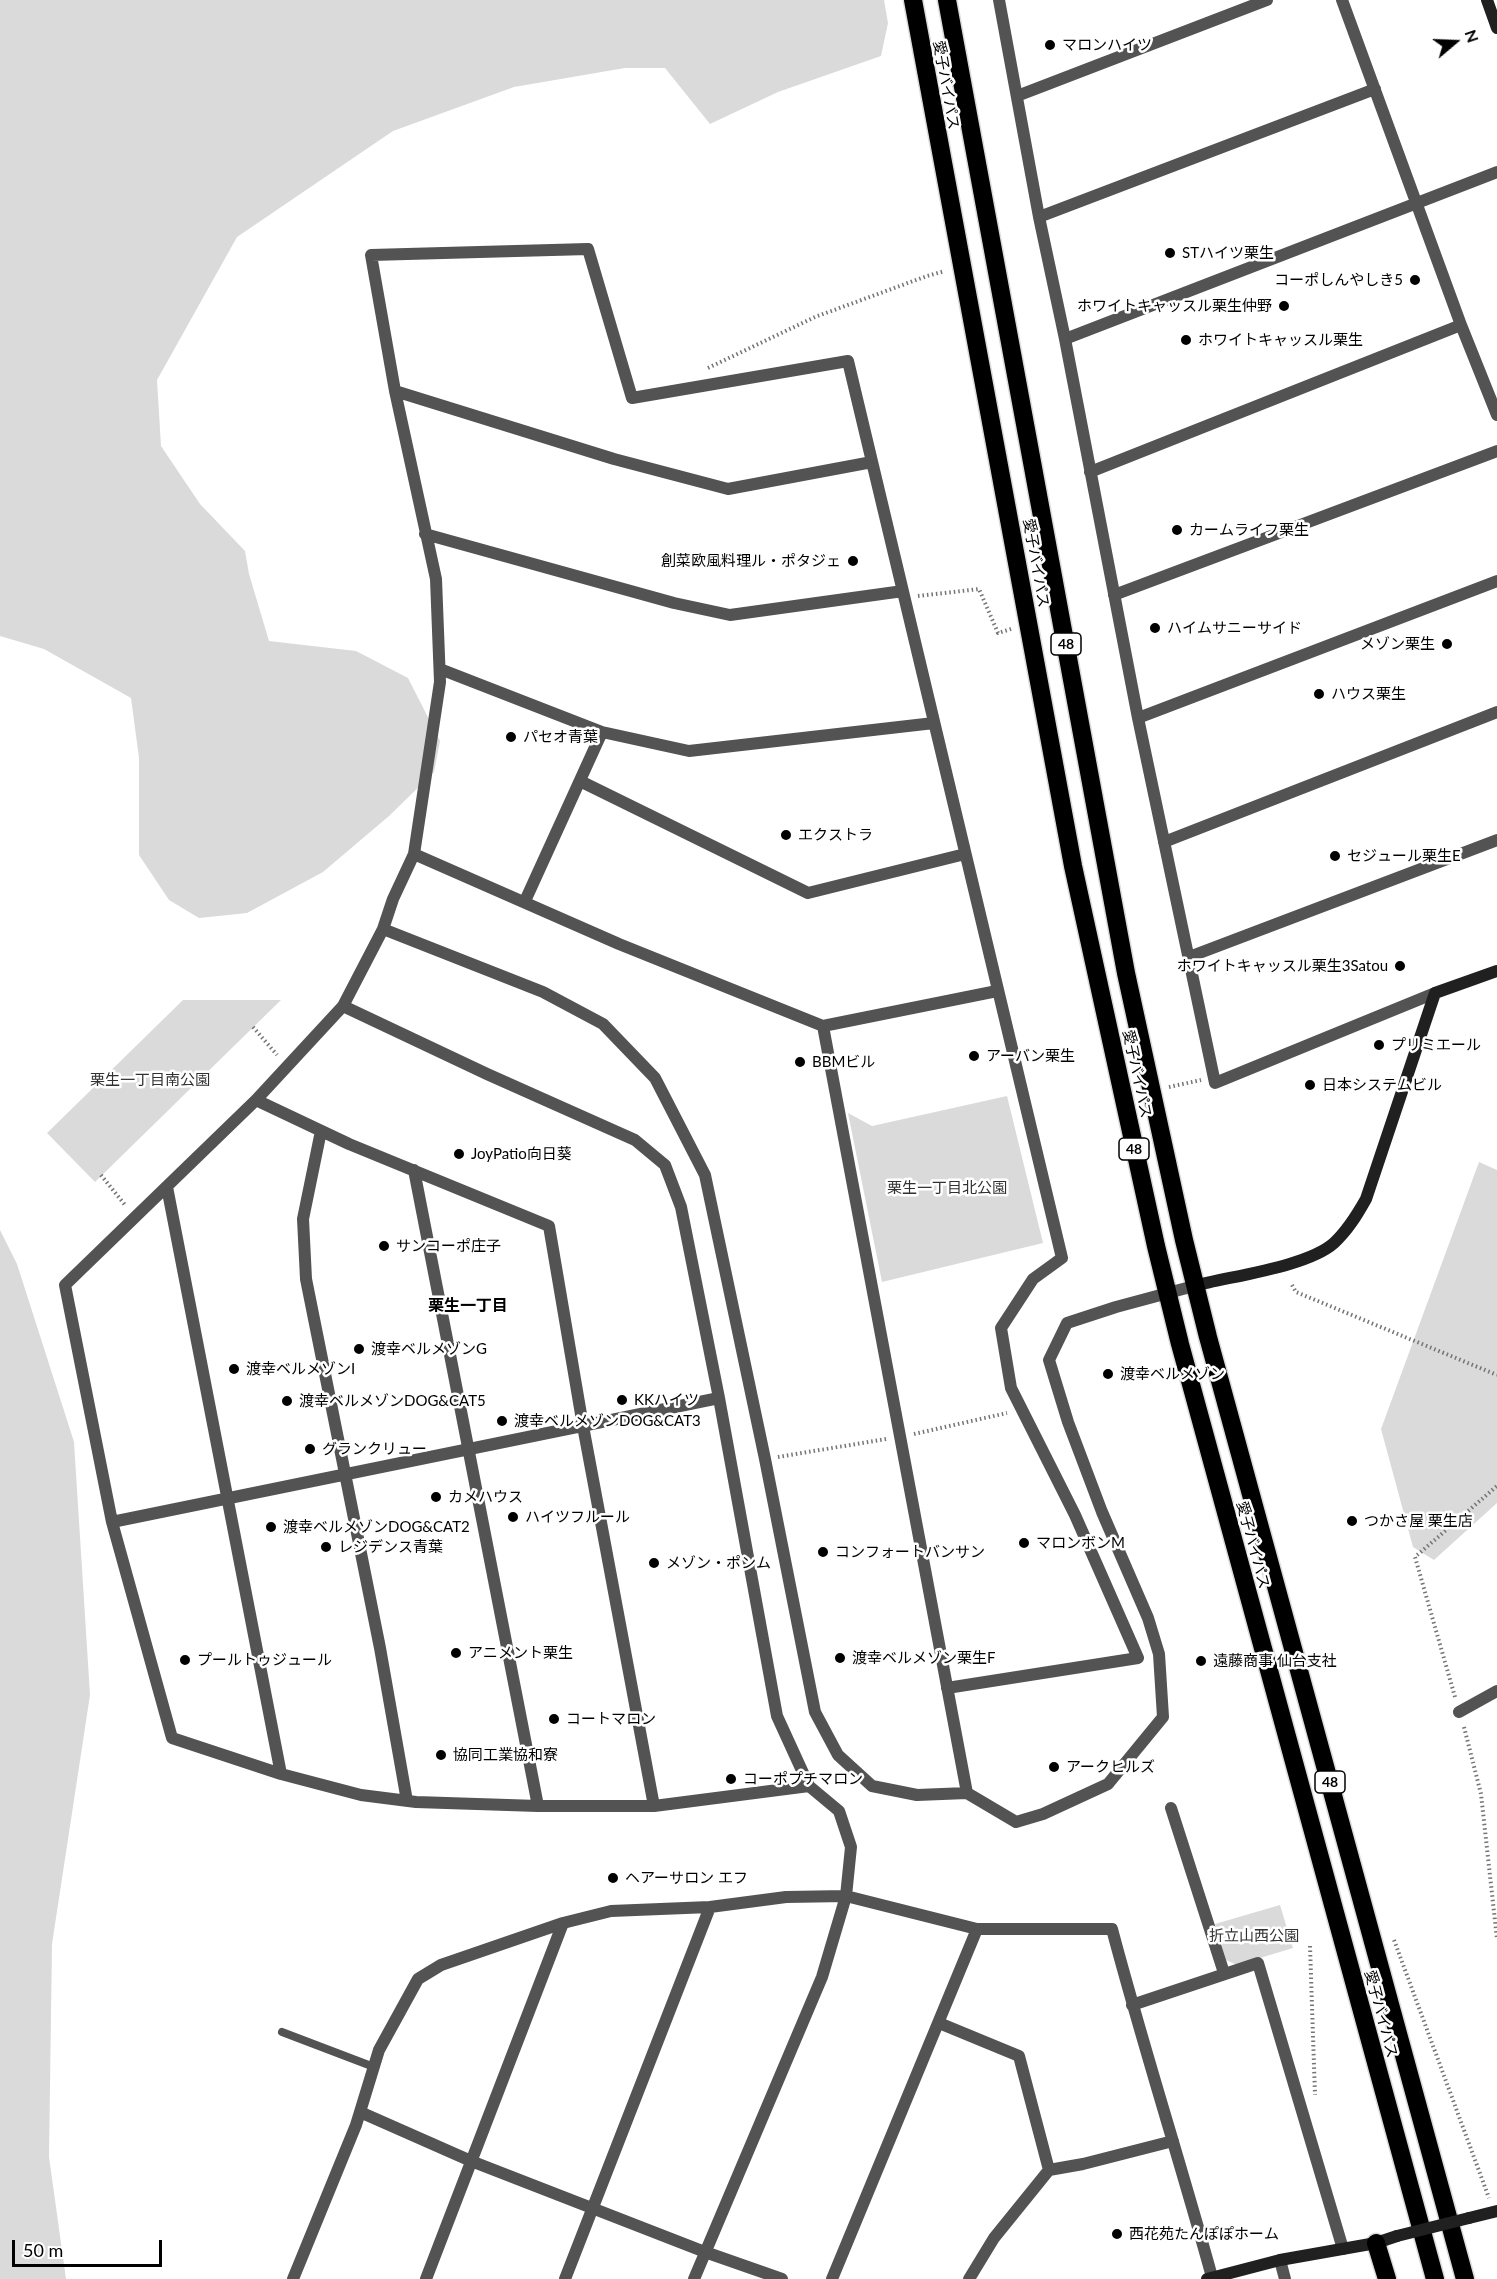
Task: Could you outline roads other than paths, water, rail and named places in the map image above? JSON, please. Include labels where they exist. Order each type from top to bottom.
[{"type":"highway","name":"愛子バイパス","points":[[913,0],[1074,866],[1167,1293],[1434,2279]]},
{"type":"highway","name":"愛子バイパス","points":[[947,0],[1126,973],[1194,1286],[1465,2279]]},
{"type":"highway","points":[[1376,2243],[1387,2279]]},
{"type":"street","points":[[999,0],[1039,217],[1065,339],[1138,718],[1215,1083],[1435,993],[1497,971]]},
{"type":"street","points":[[1017,96],[1267,0]]},
{"type":"street","points":[[1342,0],[1461,325],[1497,415]]},
{"type":"street","points":[[1487,0],[1497,28]]},
{"type":"street","points":[[1039,217],[1375,89]]},
{"type":"street","points":[[1065,339],[1497,172]]},
{"type":"street","points":[[809,1786],[654,1806],[538,1806],[406,1801],[361,1796],[281,1774],[172,1738],[112,1522],[65,1285],[256,1100],[343,1006],[383,929],[393,899],[414,854],[440,682],[436,579],[395,391],[371,255],[485,250],[588,249],[632,398],[848,361],[1062,1258],[1033,1280],[1001,1328],[1011,1388],[1075,1515],[1138,1658],[947,1688]]},
{"type":"street","points":[[1090,472],[1461,325]]},
{"type":"street","points":[[395,391],[614,459],[728,489],[872,462]]},
{"type":"street","points":[[1114,595],[1497,451]]},
{"type":"street","points":[[425,534],[674,603],[730,615],[903,594]]},
{"type":"street","points":[[1138,718],[1497,581]]},
{"type":"street","points":[[440,669],[602,732],[689,751],[934,723]]},
{"type":"street","points":[[1164,842],[1497,712]]},
{"type":"street","points":[[525,901],[602,732]]},
{"type":"street","points":[[580,781],[808,893],[965,854]]},
{"type":"street","points":[[1189,957],[1497,840]]},
{"type":"street","points":[[414,854],[620,944],[823,1026],[997,991]]},
{"type":"street","points":[[383,929],[543,992],[603,1024],[655,1078],[705,1175],[815,1712],[838,1755],[872,1786],[917,1795],[967,1793],[1016,1822],[1043,1814],[1108,1785],[1163,1717],[1159,1654],[1148,1618],[1102,1512],[1068,1422],[1049,1360],[1067,1323],[1116,1306],[1313,1257],[1333,1244],[1352,1224],[1366,1199],[1435,993]]},
{"type":"street","points":[[343,1006],[635,1140],[665,1165],[681,1207],[719,1398],[777,1716],[809,1786],[839,1811],[851,1847],[846,1896],[822,1977],[694,2279]]},
{"type":"street","points":[[823,1026],[967,1793]]},
{"type":"street","points":[[256,1100],[321,1131],[549,1226],[583,1426],[654,1806]]},
{"type":"street","points":[[321,1131],[303,1219],[306,1280],[380,1648],[406,1801]]},
{"type":"street","points":[[414,1170],[538,1806]]},
{"type":"street","points":[[167,1187],[281,1774]]},
{"type":"street","points":[[112,1522],[719,1398]]},
{"type":"street","points":[[1459,1712],[1497,1691]]},
{"type":"street","points":[[1171,1808],[1224,1973]]},
{"type":"street","points":[[293,2279],[360,2112],[379,2050],[418,1978],[441,1965],[563,1923],[611,1911],[710,1907],[786,1897],[846,1896],[977,1929],[1112,1929],[1210,2278],[1280,2260],[1376,2243],[1495,2212]]},
{"type":"street","points":[[566,2279],[710,1907]]},
{"type":"street","points":[[426,2279],[563,1923]]},
{"type":"street","points":[[832,2279],[977,1929]]},
{"type":"street","points":[[1132,2005],[1258,1963],[1343,2249]]},
{"type":"street","points":[[939,2023],[1019,2056],[1049,2170]]},
{"type":"street","points":[[360,2112],[471,2161],[595,2207],[705,2252],[782,2279]]},
{"type":"street","points":[[969,2279],[994,2238],[1049,2170],[1083,2164],[1173,2141]]},
{"type":"street","points":[[1280,2260],[1285,2279]]},
{"type":"lane","points":[[282,2032],[374,2067]]},
{"type":"place","name":"マロンハイツ","points":[[1050,45]]},
{"type":"place","name":"STハイツ栗生","points":[[1170,253]]},
{"type":"place","name":"コーポしんやしき5","points":[[1415,280]]},
{"type":"place","name":"ホワイトキャッスル栗生仲野","points":[[1284,306]]},
{"type":"place","name":"ホワイトキャッスル栗生","points":[[1186,340]]},
{"type":"place","name":"カームライフ栗生","points":[[1177,530]]},
{"type":"place","name":"創菜欧風料理ル・ポタジェ","points":[[853,561]]},
{"type":"place","name":"ハイムサニーサイド","points":[[1155,628]]},
{"type":"place","name":"メゾン栗生","points":[[1447,644]]},
{"type":"place","name":"ハウス栗生","points":[[1319,694]]},
{"type":"place","name":"パセオ青葉","points":[[511,737]]},
{"type":"place","name":"エクストラ","points":[[786,835]]},
{"type":"place","name":"セジュール栗生E","points":[[1335,856]]},
{"type":"place","name":"ホワイトキャッスル栗生3Satou","points":[[1400,966]]},
{"type":"place","name":"プリミエール","points":[[1379,1045]]},
{"type":"place","name":"アーバン栗生","points":[[974,1056]]},
{"type":"place","name":"BBMビル","points":[[800,1062]]},
{"type":"place","name":"日本システムビル","points":[[1310,1085]]},
{"type":"place","name":"JoyPatio向日葵","points":[[459,1154]]},
{"type":"place","name":"サンコーポ庄子","points":[[384,1246]]},
{"type":"place","name":"渡幸ベルメゾンG","points":[[359,1349]]},
{"type":"place","name":"渡幸ベルメゾンI","points":[[234,1369]]},
{"type":"place","name":"渡幸ベルメゾン","points":[[1108,1374]]},
{"type":"place","name":"KKハイツ","points":[[622,1400]]},
{"type":"place","name":"渡幸ベルメゾンDOG&CAT5","points":[[287,1401]]},
{"type":"place","name":"渡幸ベルメゾンDOG&CAT3","points":[[502,1421]]},
{"type":"place","name":"グランクリュー","points":[[310,1449]]},
{"type":"place","name":"カメハウス","points":[[436,1497]]},
{"type":"place","name":"ハイツフルール","points":[[513,1517]]},
{"type":"place","name":"つかさ屋 栗生店","points":[[1352,1521]]},
{"type":"place","name":"渡幸ベルメゾンDOG&CAT2","points":[[271,1527]]},
{"type":"place","name":"マロンボンM","points":[[1024,1543]]},
{"type":"place","name":"レジデンス青葉","points":[[326,1547]]},
{"type":"place","name":"コンフォートバンサン","points":[[823,1552]]},
{"type":"place","name":"メゾン・ポンム","points":[[654,1563]]},
{"type":"place","name":"アニメント栗生","points":[[456,1653]]},
{"type":"place","name":"渡幸ベルメゾン栗生F","points":[[840,1658]]},
{"type":"place","name":"プールトゥジュール","points":[[185,1660]]},
{"type":"place","name":"遠藤商事 仙台支社","points":[[1201,1661]]},
{"type":"place","name":"コートマロン","points":[[554,1719]]},
{"type":"place","name":"協同工業協和寮","points":[[441,1755]]},
{"type":"place","name":"アークヒルズ","points":[[1054,1767]]},
{"type":"place","name":"コーポプチマロン","points":[[731,1779]]},
{"type":"place","name":"ヘアーサロン エフ","points":[[613,1878]]},
{"type":"place","name":"西花苑たんぽぽホーム","points":[[1117,2234]]},
{"type":"district","name":"栗生一丁目","points":[[468,1306]]},
{"type":"park label","name":"栗生一丁目南公園","points":[[150,1080]]},
{"type":"park label","name":"栗生一丁目北公園","points":[[947,1188]]},
{"type":"park label","name":"折立山西公園","points":[[1254,1936]]}]
